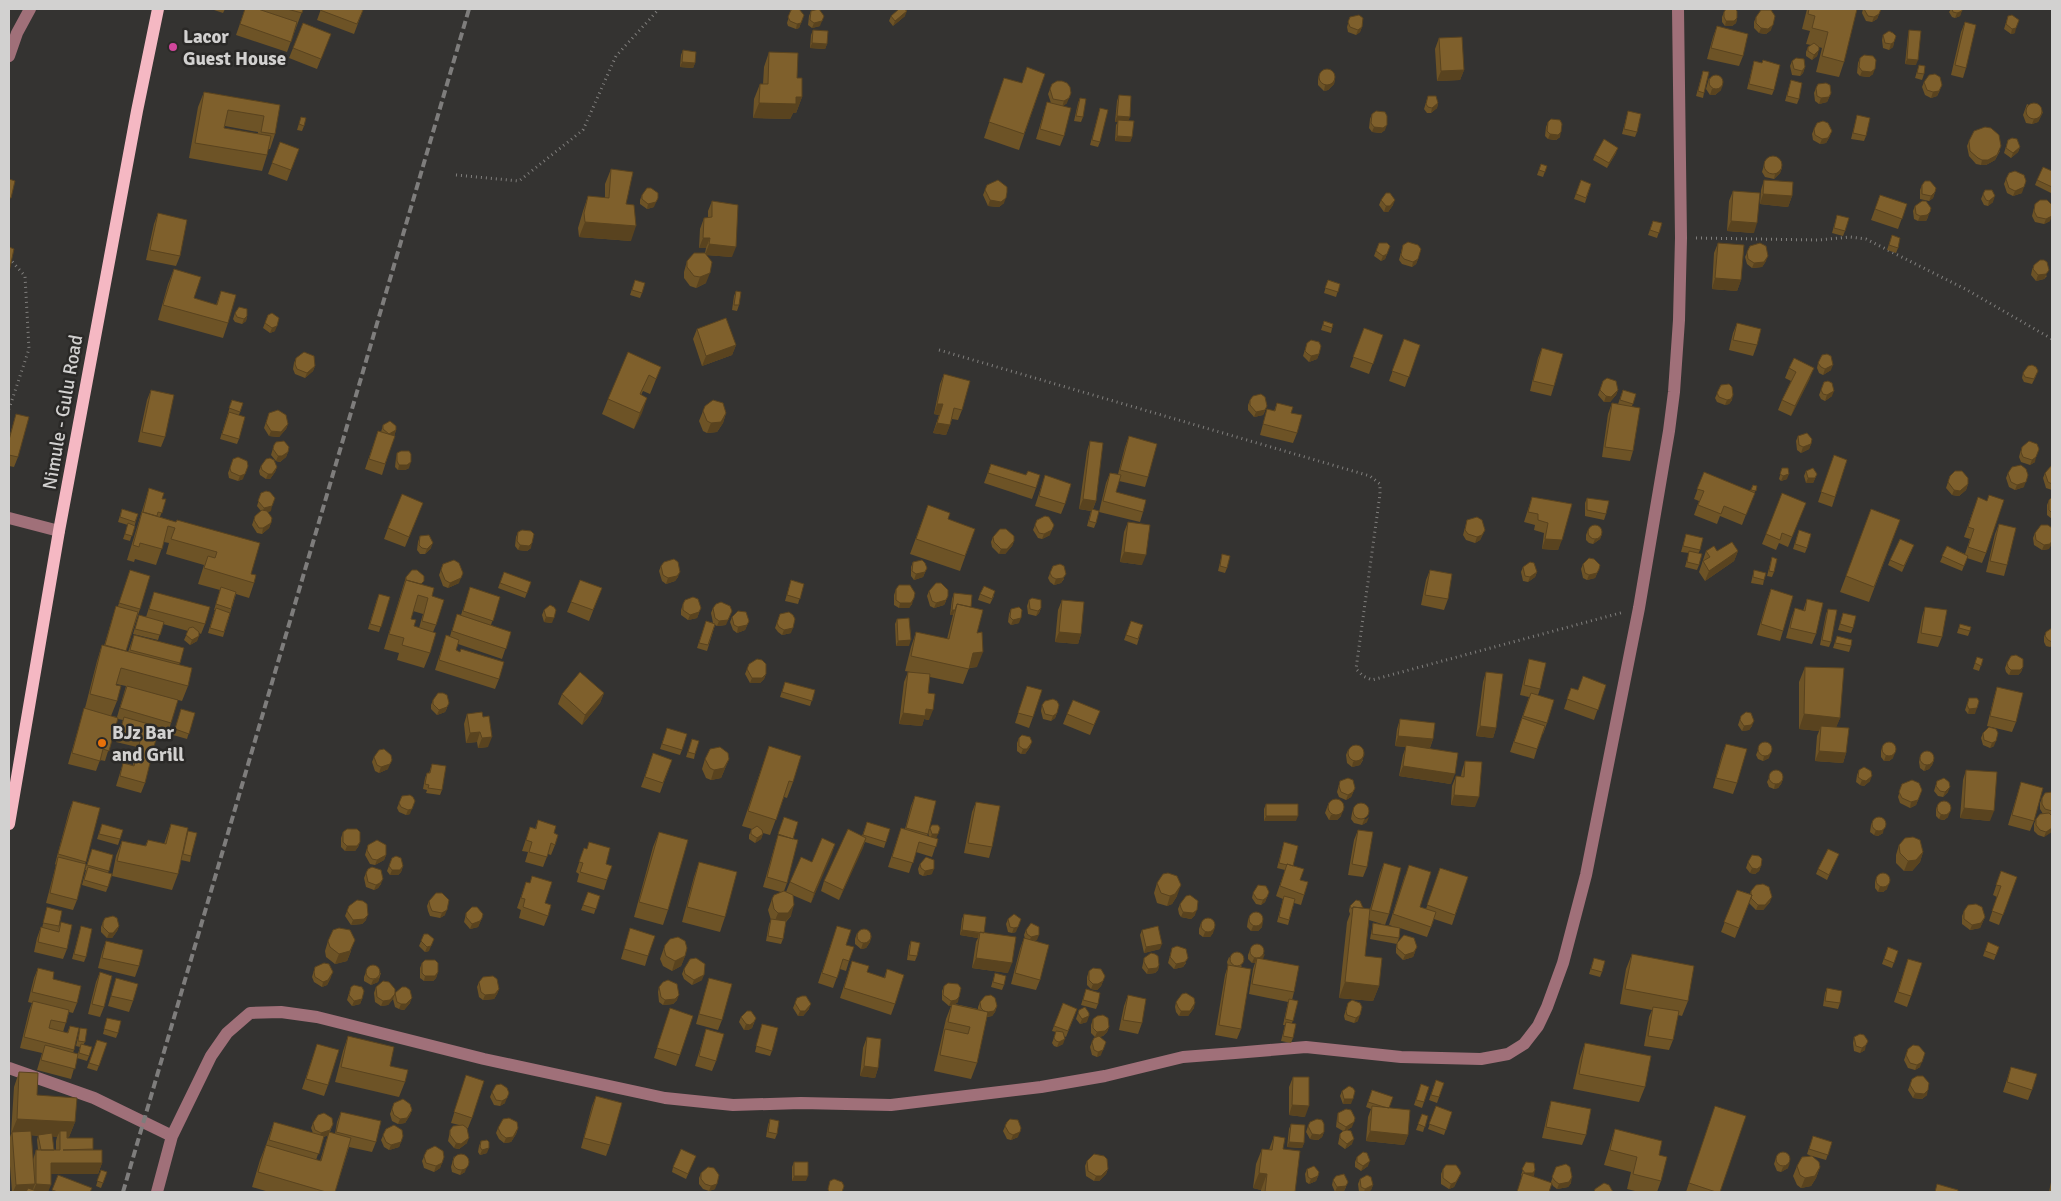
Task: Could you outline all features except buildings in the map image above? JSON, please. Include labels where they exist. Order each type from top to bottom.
[{"type":"main road","name":"Nimule - Gulu Road","points":[[9,824],[59,531],[135,121],[158,9]]},
{"type":"street","points":[[9,56],[17,33],[30,9]]},
{"type":"street","points":[[157,1192],[172,1136],[211,1056],[227,1033],[250,1013],[281,1012],[317,1017],[484,1059],[665,1098],[733,1105],[801,1103],[891,1105],[1041,1088],[1105,1076],[1183,1057],[1306,1047],[1401,1057],[1481,1059],[1508,1054],[1524,1044],[1538,1026],[1547,1007],[1563,963],[1586,875],[1639,608],[1674,392],[1679,320],[1681,238],[1678,9]]},
{"type":"street","points":[[9,518],[59,531]]},
{"type":"street","points":[[9,1068],[94,1098],[172,1136]]},
{"type":"path","points":[[456,175],[519,181],[583,130],[616,56],[659,9]]},
{"type":"path","points":[[1681,238],[1819,240],[1850,237],[1866,240],[1967,290],[2052,339]]},
{"type":"path","points":[[9,258],[25,276],[29,349],[9,409]]},
{"type":"path","points":[[939,350],[1370,476],[1380,484],[1380,494],[1356,669],[1363,676],[1372,680],[1639,608]]},
{"type":"railway","points":[[123,1192],[469,9]]},
{"type":"place","name":"Lacor Guest House","points":[[173,47]]},
{"type":"place","name":"BJz Bar and Grill","points":[[102,743]]}]
